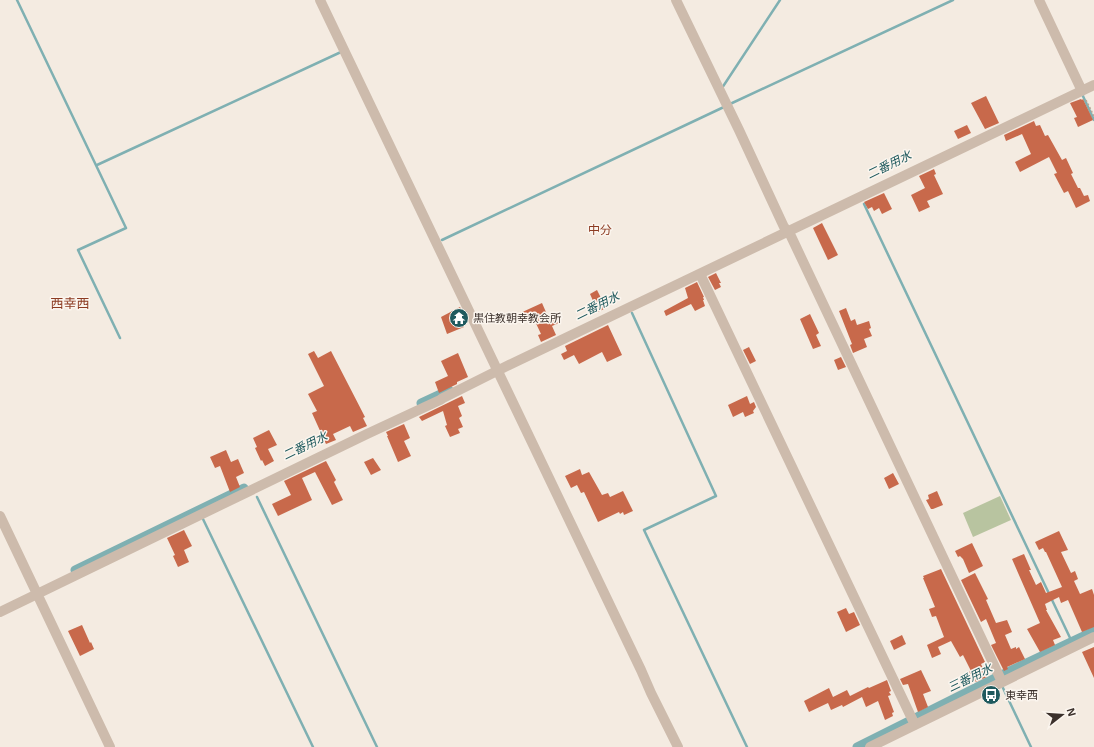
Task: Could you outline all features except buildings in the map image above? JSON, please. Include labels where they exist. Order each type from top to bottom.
[{"type":"street","points":[[320,0],[678,747]]},
{"type":"street","points":[[676,0],[1000,678]]},
{"type":"street","points":[[1039,0],[1081,88]]},
{"type":"street","points":[[0,612],[440,400],[497,369],[700,274],[787,230],[1081,88],[1094,85]]},
{"type":"street","points":[[700,274],[913,721]]},
{"type":"street","points":[[0,516],[110,747]]},
{"type":"street","points":[[870,747],[913,721],[1000,678],[1094,637]]},
{"type":"path","points":[[1081,88],[1094,116]]},
{"type":"green space","points":[[1000,496],[1011,520],[973,537],[963,513]]},
{"type":"waterway","points":[[17,0],[126,228],[78,250],[120,338]]},
{"type":"waterway","points":[[722,88],[780,0]]},
{"type":"waterway","points":[[730,104],[953,0]]},
{"type":"waterway","points":[[97,165],[341,52]]},
{"type":"waterway","points":[[1082,94],[1094,120]]},
{"type":"waterway","points":[[442,240],[726,106]]},
{"type":"waterway","points":[[864,204],[1072,642]]},
{"type":"waterway","points":[[632,313],[716,496],[644,530],[747,747]]},
{"type":"waterway","name":"二番用水","points":[[421,403],[449,390]]},
{"type":"waterway","name":"二番用水","points":[[75,570],[244,488]]},
{"type":"waterway","points":[[257,497],[377,747]]},
{"type":"waterway","points":[[202,517],[313,747]]},
{"type":"waterway","name":"三番用水","points":[[857,747],[997,677],[1094,631]]},
{"type":"waterway","points":[[1003,688],[1031,747]]},
{"type":"place","name":"黒住教朝幸教会所","points":[[459,318]]},
{"type":"place","name":"東幸西","points":[[991,695]]},
{"type":"district","name":"中分","points":[[600,230]]},
{"type":"district","name":"西幸西","points":[[70,303]]}]
